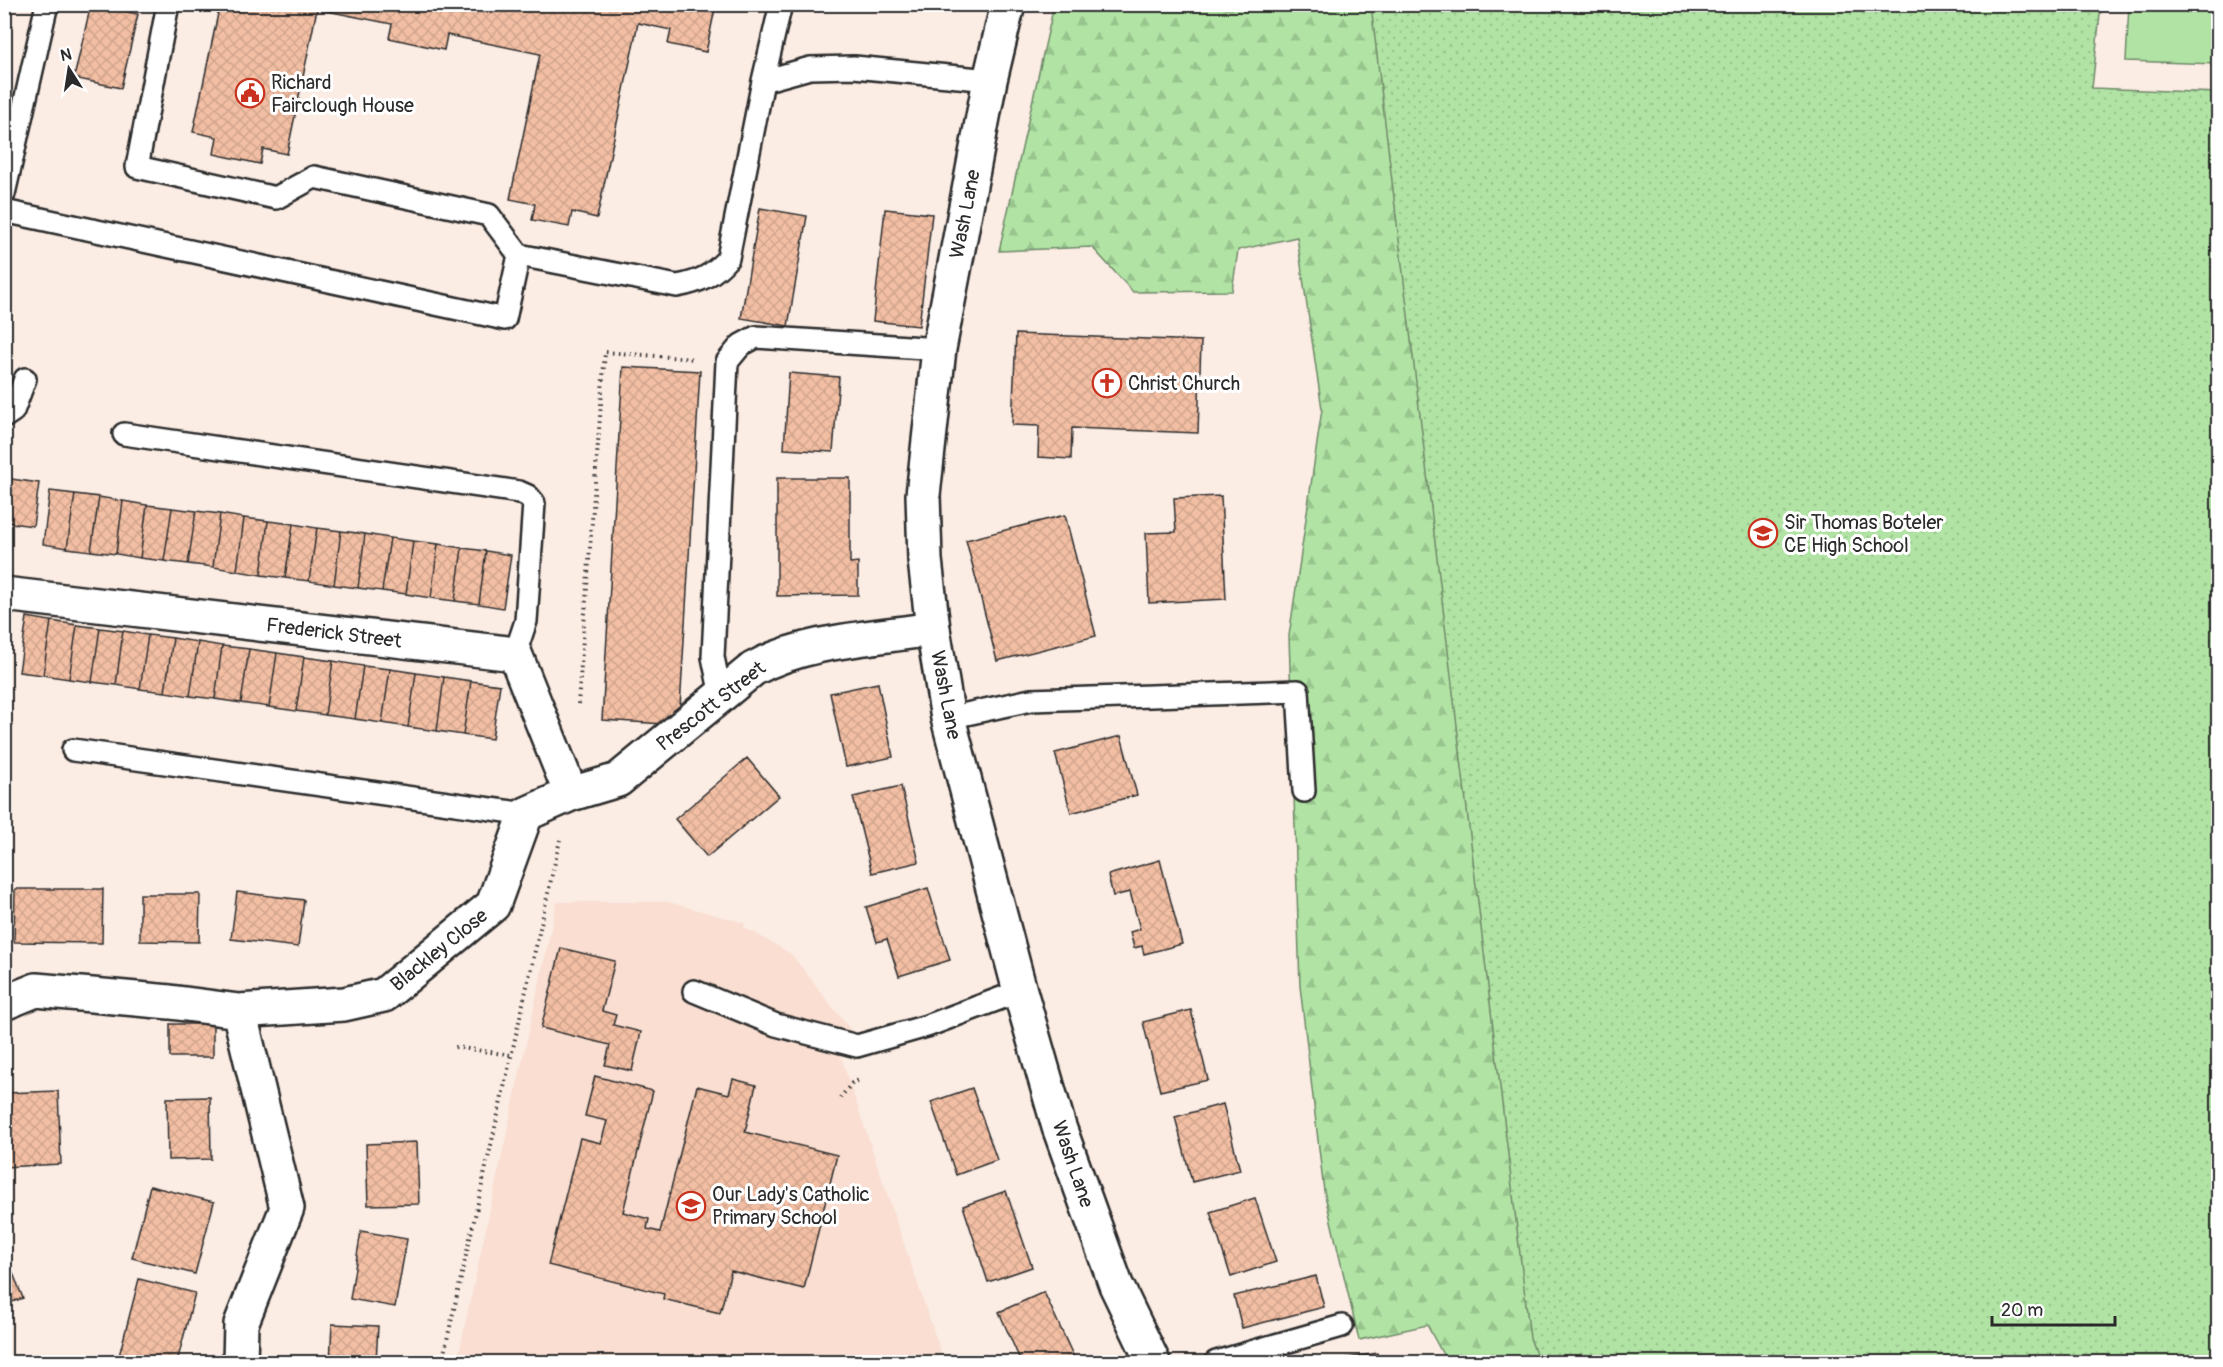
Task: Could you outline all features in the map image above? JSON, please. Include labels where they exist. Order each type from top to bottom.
[{"type":"street","name":"Wash Lane","points":[[1008,4],[990,80],[939,349],[923,495],[925,560],[933,629],[948,718],[1020,992],[1059,1127],[1116,1286],[1153,1362]]},
{"type":"street","name":"Frederick Street","points":[[4,594],[515,654]]},
{"type":"street","name":"Prescott Street","points":[[571,794],[618,780],[753,669],[784,654],[830,644],[933,629]]},
{"type":"street","points":[[515,654],[571,794],[526,814]]},
{"type":"street","name":"Blackley Close","points":[[4,1003],[36,990],[170,1002],[239,1011],[344,1004],[384,994],[493,905],[526,814]]},
{"type":"street","points":[[239,1011],[287,1208],[241,1324],[240,1362]]},
{"type":"lane","points":[[4,194],[47,4]]},
{"type":"lane","points":[[168,4],[137,167],[276,198],[314,177],[489,215],[519,255],[677,286],[699,282],[716,272],[728,258],[763,81],[781,4]]},
{"type":"lane","points":[[763,81],[810,68],[854,67],[990,80]]},
{"type":"lane","points":[[4,211],[505,319],[519,255]]},
{"type":"lane","points":[[721,696],[713,657],[727,362],[741,345],[756,337],[939,349]]},
{"type":"lane","points":[[4,417],[13,411],[25,379]]},
{"type":"lane","points":[[124,434],[519,492],[528,496],[534,503],[525,621],[515,654]]},
{"type":"lane","points":[[948,718],[1031,700],[1298,690],[1304,791]]},
{"type":"lane","points":[[73,750],[526,814]]},
{"type":"lane","points":[[694,991],[776,1025],[857,1046],[927,1026],[1020,992]]},
{"type":"lane","points":[[1216,1362],[1341,1326]]},
{"type":"path","points":[[577,710],[606,352],[727,362]]},
{"type":"path","points":[[442,1362],[571,794]]},
{"type":"path","points":[[455,1047],[511,1055]]},
{"type":"shaded area","name":"Our Lady's Catholic Primary School","points":[[557,902],[668,902],[745,923],[744,927],[791,954],[855,1036],[838,1049],[944,1362],[457,1362]]},
{"type":"green space","points":[[1054,5],[1383,5],[1572,1362],[1447,1362],[1427,1325],[1359,1340],[1324,1191],[1300,986],[1289,636],[1322,409],[1297,237],[1238,250],[1232,291],[1133,292],[1092,247],[999,251]]},
{"type":"green space","name":"Sir Thomas Boteler CE High School","points":[[1371,5],[2101,5],[2092,88],[2218,93],[2218,1362],[1539,1362],[1530,1338]]},
{"type":"green space","points":[[2129,5],[2218,5],[2218,64],[2126,61]]},
{"type":"building","points":[[91,4],[138,14],[121,88],[74,78]]},
{"type":"building","name":"Richard Fairclough House","points":[[220,4],[716,4],[706,52],[668,44],[671,30],[638,23],[597,218],[572,212],[569,227],[532,220],[535,204],[510,199],[540,54],[447,35],[444,50],[389,38],[392,24],[317,9],[287,154],[263,149],[260,164],[214,154],[217,137],[193,132]]},
{"type":"building","points":[[760,208],[807,216],[788,326],[741,318]]},
{"type":"building","points":[[885,209],[932,214],[919,326],[873,321]]},
{"type":"building","name":"Christ Church","points":[[1016,334],[1201,341],[1198,433],[1072,428],[1071,459],[1038,457],[1039,426],[1012,425]]},
{"type":"building","points":[[623,367],[700,371],[679,725],[602,720]]},
{"type":"building","points":[[789,373],[839,377],[833,452],[784,449]]},
{"type":"building","points":[[4,478],[39,483],[33,526],[4,522]]},
{"type":"building","points":[[777,478],[850,478],[850,563],[858,562],[858,595],[777,596]]},
{"type":"building","points":[[50,491],[75,494],[67,548],[43,544]]},
{"type":"building","points":[[75,494],[99,497],[91,551],[67,548]]},
{"type":"building","points":[[1221,496],[1226,599],[1149,603],[1146,533],[1176,532],[1174,498]]},
{"type":"building","points":[[99,497],[123,501],[116,554],[91,551]]},
{"type":"building","points":[[123,501],[147,505],[140,558],[116,554]]},
{"type":"building","points":[[147,505],[172,508],[164,561],[140,558]]},
{"type":"building","points":[[172,508],[196,511],[188,564],[164,561]]},
{"type":"building","points":[[196,511],[220,514],[213,567],[188,564]]},
{"type":"building","points":[[220,514],[244,518],[237,571],[213,567]]},
{"type":"building","points":[[1065,515],[1096,636],[997,661],[966,540]]},
{"type":"building","points":[[244,518],[268,521],[261,575],[237,571]]},
{"type":"building","points":[[268,521],[293,524],[285,578],[261,575]]},
{"type":"building","points":[[293,524],[317,528],[309,581],[285,578]]},
{"type":"building","points":[[317,528],[341,531],[334,585],[309,581]]},
{"type":"building","points":[[341,531],[365,534],[358,588],[334,585]]},
{"type":"building","points":[[365,534],[390,538],[382,591],[358,588]]},
{"type":"building","points":[[390,538],[413,541],[406,594],[382,591]]},
{"type":"building","points":[[413,541],[438,544],[431,598],[406,594]]},
{"type":"building","points":[[438,544],[462,548],[455,601],[431,598]]},
{"type":"building","points":[[462,548],[486,551],[479,604],[455,601]]},
{"type":"building","points":[[486,551],[511,555],[503,608],[479,604]]},
{"type":"building","points":[[27,617],[51,621],[43,675],[19,672]]},
{"type":"building","points":[[51,621],[77,625],[69,679],[43,675]]},
{"type":"building","points":[[77,625],[100,628],[92,682],[69,679]]},
{"type":"building","points":[[100,628],[123,631],[116,685],[92,682]]},
{"type":"building","points":[[123,631],[148,635],[140,689],[116,685]]},
{"type":"building","points":[[148,635],[173,638],[165,692],[140,689]]},
{"type":"building","points":[[173,638],[198,642],[190,696],[165,692]]},
{"type":"building","points":[[198,642],[222,646],[215,699],[190,696]]},
{"type":"building","points":[[222,646],[249,649],[241,703],[215,699]]},
{"type":"building","points":[[249,649],[277,653],[269,707],[241,703]]},
{"type":"building","points":[[277,653],[304,657],[296,711],[269,707]]},
{"type":"building","points":[[304,657],[333,661],[325,715],[296,711]]},
{"type":"building","points":[[333,661],[363,666],[355,719],[325,715]]},
{"type":"building","points":[[363,666],[390,669],[382,723],[355,719]]},
{"type":"building","points":[[390,669],[416,673],[408,727],[382,723]]},
{"type":"building","points":[[416,673],[444,677],[437,731],[408,727]]},
{"type":"building","points":[[444,677],[471,681],[463,735],[437,731]]},
{"type":"building","points":[[471,681],[500,685],[492,739],[463,735]]},
{"type":"building","points":[[878,683],[893,757],[846,767],[830,693]]},
{"type":"building","points":[[1121,736],[1137,795],[1071,813],[1055,753]]},
{"type":"building","points":[[747,758],[779,796],[707,857],[675,819]]},
{"type":"building","points":[[901,786],[919,862],[872,873],[853,797]]},
{"type":"building","points":[[1160,860],[1182,944],[1144,954],[1142,946],[1134,948],[1130,932],[1140,929],[1130,892],[1113,896],[1108,875]]},
{"type":"building","points":[[928,888],[950,960],[899,976],[887,939],[877,942],[866,907]]},
{"type":"building","points":[[15,889],[103,889],[102,943],[14,942]]},
{"type":"building","points":[[237,892],[304,900],[298,947],[231,939]]},
{"type":"building","points":[[140,894],[200,894],[199,942],[140,941]]},
{"type":"building","points":[[561,948],[615,961],[602,1011],[616,1015],[613,1025],[641,1032],[632,1071],[605,1065],[610,1045],[541,1028]]},
{"type":"building","points":[[1191,1010],[1208,1080],[1160,1091],[1143,1022]]},
{"type":"building","points":[[170,1024],[213,1024],[213,1057],[170,1057]]},
{"type":"building","points":[[595,1076],[653,1091],[623,1212],[649,1219],[647,1229],[660,1232],[697,1086],[729,1094],[733,1079],[756,1085],[745,1132],[837,1155],[804,1289],[731,1271],[720,1313],[663,1299],[664,1294],[548,1265],[580,1138],[601,1143],[607,1121],[585,1116]]},
{"type":"building","points":[[972,1088],[997,1160],[956,1175],[931,1102]]},
{"type":"building","points":[[58,1091],[61,1164],[4,1167],[4,1093]]},
{"type":"building","points":[[210,1097],[211,1159],[168,1160],[167,1098]]},
{"type":"building","points":[[1223,1104],[1240,1170],[1192,1182],[1175,1117]]},
{"type":"building","points":[[417,1142],[419,1204],[368,1205],[366,1144]]},
{"type":"building","points":[[150,1186],[214,1202],[195,1274],[132,1258]]},
{"type":"building","points":[[1006,1191],[1032,1267],[988,1282],[963,1206]]},
{"type":"building","points":[[1255,1198],[1276,1262],[1231,1277],[1210,1212]]},
{"type":"building","points":[[361,1231],[407,1239],[395,1307],[350,1299]]},
{"type":"building","points":[[4,1251],[23,1298],[4,1305]]},
{"type":"building","points":[[1316,1276],[1324,1307],[1242,1328],[1234,1296]]},
{"type":"building","points":[[139,1279],[195,1293],[177,1362],[118,1360]]},
{"type":"building","points":[[1044,1292],[1076,1362],[1021,1362],[999,1312]]},
{"type":"building","points":[[332,1324],[378,1326],[376,1362],[330,1362]]},
{"type":"building","points":[[4,1348],[10,1362],[4,1362]]},
{"type":"building","points":[[1377,1353],[1379,1362],[1325,1362]]},
{"type":"place","name":"Richard Fairclough House","points":[[250,93]]},
{"type":"place","name":"Christ Church","points":[[1107,383]]},
{"type":"place","name":"Sir Thomas Boteler CE High School","points":[[1763,533]]},
{"type":"place","name":"Our Lady's Catholic Primary School","points":[[691,1206]]}]
